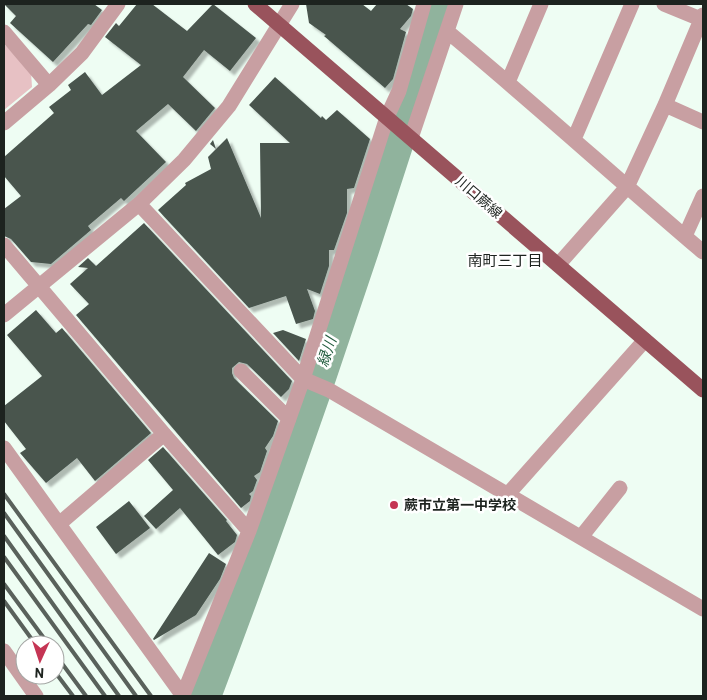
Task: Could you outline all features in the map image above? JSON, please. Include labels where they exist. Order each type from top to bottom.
[{"type":"main road","name":"川口蕨線","points":[[255,4],[703,390]]},
{"type":"street","points":[[4,123],[49,85],[82,53],[118,4]]},
{"type":"street","points":[[4,315],[139,204],[184,160],[230,106],[292,4]]},
{"type":"street","points":[[183,696],[249,531],[303,379],[389,118],[400,91],[424,4]]},
{"type":"street","points":[[409,136],[448,32],[456,4]]},
{"type":"street","points":[[508,82],[541,4]]},
{"type":"street","points":[[574,139],[632,4]]},
{"type":"street","points":[[558,265],[627,187],[703,18],[664,4]]},
{"type":"street","points":[[4,32],[49,85]]},
{"type":"street","points":[[448,32],[703,252]]},
{"type":"street","points":[[664,106],[703,122]]},
{"type":"street","points":[[685,236],[703,196]]},
{"type":"street","points":[[139,204],[303,379],[329,390],[703,608]]},
{"type":"street","points":[[4,245],[249,531]]},
{"type":"street","points":[[508,494],[644,340]]},
{"type":"street","points":[[241,371],[289,419]]},
{"type":"street","points":[[58,524],[164,434]]},
{"type":"street","points":[[4,448],[183,696]]},
{"type":"street","points":[[581,537],[620,488]]},
{"type":"street","points":[[4,651],[36,696]]},
{"type":"shaded area","points":[[4,44],[31,72],[32,87],[4,110]]},
{"type":"building","points":[[4,4],[94,4],[102,10],[91,25],[88,24],[53,62],[10,23],[16,16]]},
{"type":"building","points":[[137,4],[152,4],[187,31],[213,4],[256,38],[230,71],[204,50],[183,77],[215,108],[196,131],[168,104],[136,131],[166,162],[124,201],[121,198],[88,226],[91,230],[51,264],[31,262],[11,239],[4,236],[4,209],[21,196],[4,176],[4,157],[54,113],[49,107],[71,90],[68,85],[85,72],[102,95],[141,65],[105,37],[116,23],[119,26]]},
{"type":"building","points":[[306,4],[362,4],[371,11],[377,4],[406,4],[413,9],[411,16],[400,29],[406,32],[393,79],[385,88],[324,36],[326,35],[309,23]]},
{"type":"building","points":[[275,77],[321,118],[322,116],[326,120],[337,110],[370,139],[354,188],[347,189],[347,213],[334,250],[329,250],[329,266],[320,294],[307,289],[315,311],[313,319],[296,324],[286,296],[249,308],[158,210],[186,185],[185,183],[211,169],[208,157],[227,138],[261,218],[260,143],[290,143],[249,105]]},
{"type":"building","points":[[213,140],[216,149],[210,144]]},
{"type":"building","points":[[144,223],[292,381],[289,389],[281,397],[247,364],[239,362],[232,368],[234,378],[278,421],[273,436],[265,448],[267,451],[260,472],[254,476],[257,480],[253,491],[249,494],[251,496],[250,501],[241,508],[76,315],[89,304],[70,284],[88,268],[78,267],[88,258],[96,266]]},
{"type":"building","points":[[36,310],[56,333],[62,328],[151,433],[95,481],[77,458],[46,483],[20,453],[26,449],[4,421],[4,406],[42,376],[7,335]]},
{"type":"building","points":[[283,330],[306,339],[299,361],[273,333]]},
{"type":"building","points":[[163,447],[227,520],[237,535],[235,542],[218,555],[180,508],[156,529],[144,516],[173,490],[148,460]]},
{"type":"building","points":[[129,501],[150,528],[116,554],[96,527]]},
{"type":"building","points":[[209,553],[226,564],[220,579],[196,615],[154,640],[153,639]]},
{"type":"waterway","name":"緑川","points":[[203,696],[327,352],[439,4]]},
{"type":"railway","points":[[4,494],[151,696]]},
{"type":"railway","points":[[4,513],[136,696]]},
{"type":"railway","points":[[4,536],[119,696]]},
{"type":"railway","points":[[4,557],[105,696]]},
{"type":"railway","points":[[4,584],[42,635]]},
{"type":"railway","points":[[4,601],[29,635]]},
{"type":"railway","points":[[65,668],[86,696]]},
{"type":"railway","points":[[65,685],[73,696]]},
{"type":"place","name":"蕨市立第一中学校","points":[[394,505]]},
{"type":"district","name":"南町三丁目","points":[[505,261]]}]
